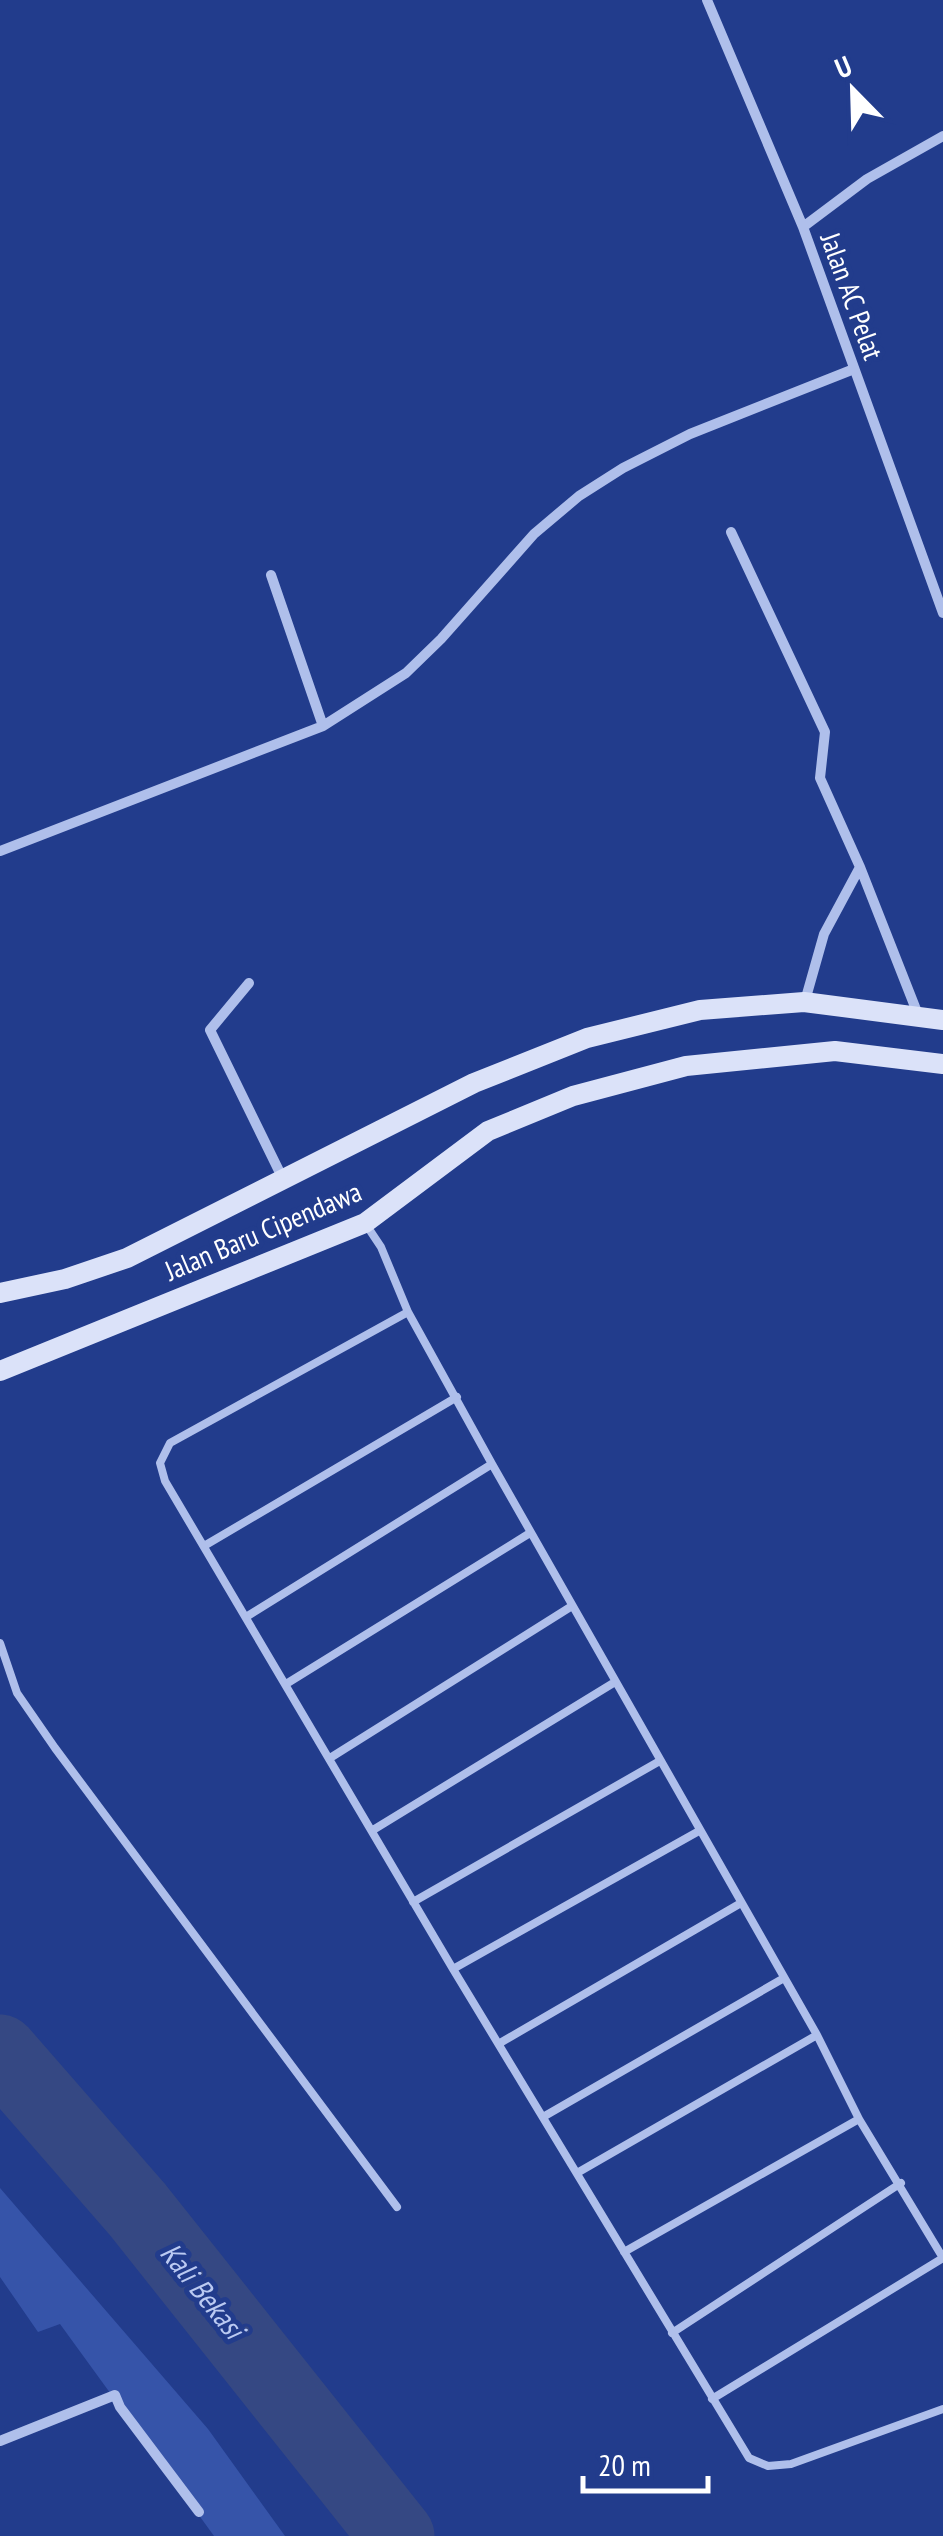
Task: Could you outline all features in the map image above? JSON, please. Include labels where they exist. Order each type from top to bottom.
[{"type":"main road","name":"Jalan Baru Cipendawa","points":[[0,1293],[66,1279],[127,1258],[474,1084],[587,1038],[700,1010],[804,1002],[943,1020]]},
{"type":"main road","name":"Jalan Baru Cipendawa","points":[[0,1371],[365,1223],[488,1131],[574,1096],[686,1066],[835,1051],[943,1064]]},
{"type":"street","name":"Jalan AC Pelat","points":[[707,0],[803,228],[943,613]]},
{"type":"street","points":[[803,228],[867,178],[943,136]]},
{"type":"street","points":[[0,851],[324,726],[406,673],[441,640],[534,534],[580,496],[623,468],[690,434],[854,369]]},
{"type":"street","points":[[731,532],[825,732],[820,778],[860,867],[919,1018]]},
{"type":"street","points":[[271,576],[324,726]]},
{"type":"street","points":[[804,1002],[824,934],[860,867]]},
{"type":"street","points":[[249,983],[210,1030],[283,1179]]},
{"type":"street","points":[[0,2441],[115,2395],[199,2512]]},
{"type":"lane","points":[[365,1223],[380,1246],[408,1312],[530,1533],[817,2035],[859,2119],[943,2258],[712,2399]]},
{"type":"lane","points":[[408,1312],[170,1443],[160,1464],[165,1480],[452,1970],[500,2042],[749,2458],[768,2466],[790,2464],[943,2409]]},
{"type":"lane","points":[[204,1546],[458,1397]]},
{"type":"lane","points":[[246,1617],[492,1464]]},
{"type":"lane","points":[[286,1684],[530,1533]]},
{"type":"lane","points":[[330,1758],[572,1606]]},
{"type":"lane","points":[[0,1643],[17,1693],[54,1748],[398,2207]]},
{"type":"lane","points":[[373,1830],[615,1682]]},
{"type":"lane","points":[[413,1902],[658,1762]]},
{"type":"lane","points":[[452,1970],[699,1831]]},
{"type":"lane","points":[[500,2042],[741,1903]]},
{"type":"lane","points":[[543,2116],[784,1978]]},
{"type":"lane","points":[[577,2173],[817,2035]]},
{"type":"lane","points":[[624,2252],[859,2119]]},
{"type":"lane","points":[[672,2333],[901,2183]]},
{"type":"shaded area","points":[[0,2188],[208,2429],[285,2536],[214,2536],[60,2324],[38,2332],[0,2277]]},
{"type":"waterway","name":"Kali Bekasi","points":[[0,2052],[137,2209],[397,2536]]}]
